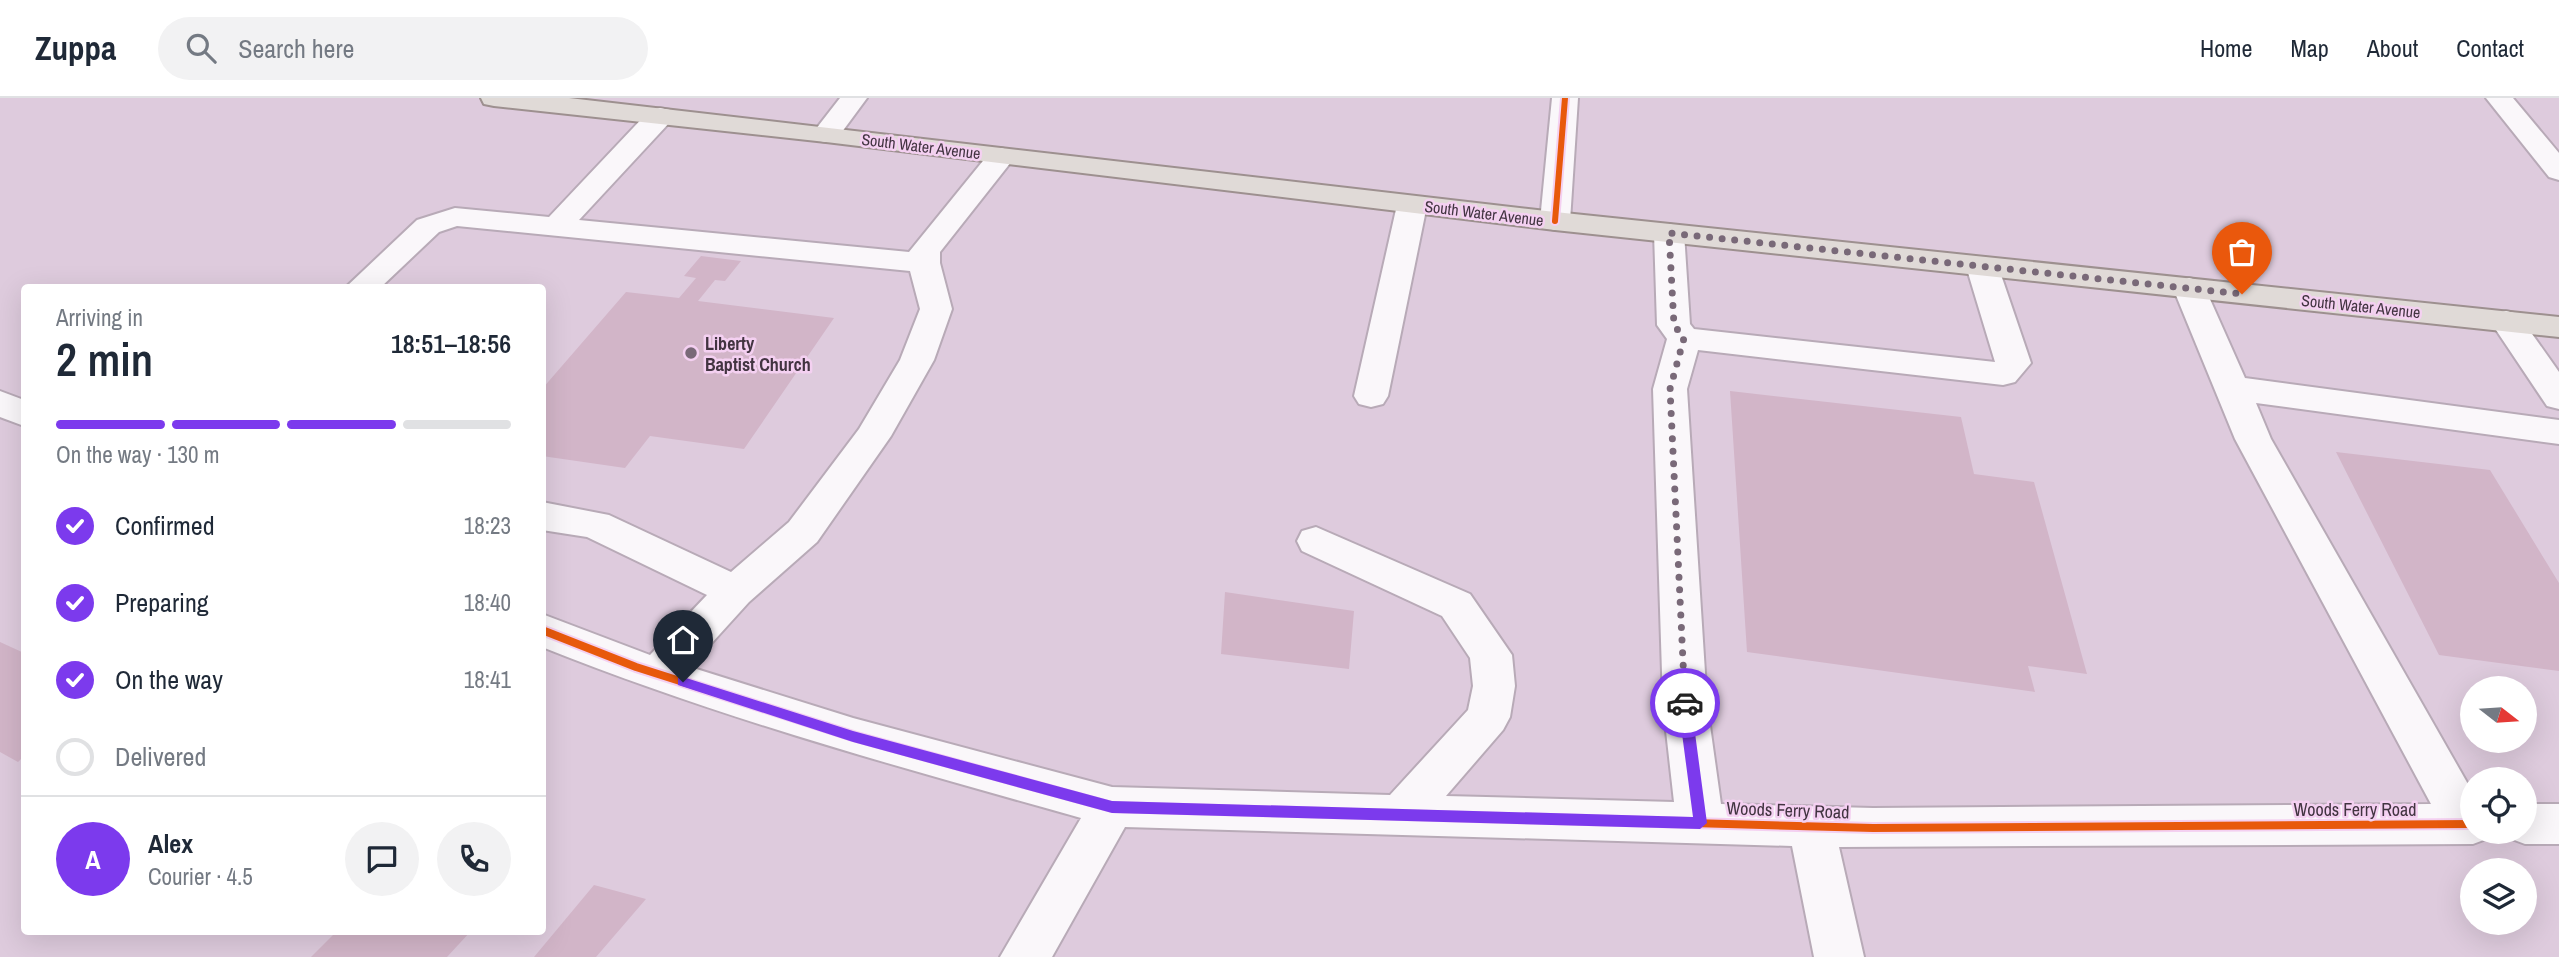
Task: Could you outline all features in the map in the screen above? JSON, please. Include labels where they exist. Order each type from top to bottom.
[{"type":"main road","name":"South Water Avenue","points":[[494,98],[826,134],[1001,157],[1555,221],[2559,327]]},
{"type":"street","points":[[826,134],[854,98]]},
{"type":"street","points":[[1555,221],[1564,98]]},
{"type":"street","points":[[2499,98],[2559,171]]},
{"type":"street","points":[[557,226],[660,116]]},
{"type":"street","points":[[658,674],[735,591],[803,532],[873,436],[917,360],[936,309],[924,263],[925,251],[1001,157]]},
{"type":"street","points":[[1371,396],[1412,205]]},
{"type":"street","points":[[365,284],[428,226],[455,217],[924,263]]},
{"type":"street","points":[[1669,233],[1674,325],[1684,338],[2003,373],[2014,363],[1982,266]]},
{"type":"street","points":[[2189,288],[2253,439],[2460,808]]},
{"type":"street","points":[[2506,321],[2559,398]]},
{"type":"street","points":[[1684,338],[1670,389],[1685,704],[1700,823]]},
{"type":"street","points":[[2232,388],[2559,432]]},
{"type":"street","points":[[0,403],[21,413]]},
{"type":"street","points":[[546,517],[595,525],[735,591]]},
{"type":"street","points":[[1316,541],[1456,605],[1491,655],[1494,685],[1488,717],[1401,815]]},
{"type":"street","name":"Woods Ferry Road","points":[[546,632],[658,674],[853,736],[1112,807],[1811,827],[2460,824]]},
{"type":"street","points":[[1025,957],[1112,807]]},
{"type":"street","points":[[2537,824],[2559,824]]},
{"type":"street","points":[[1811,827],[1839,957]]},
{"type":"building","name":"Liberty Baptist Church","points":[[701,256],[741,261],[725,281],[715,280],[698,301],[834,318],[744,449],[650,436],[625,468],[546,457],[546,384],[626,292],[679,298],[696,278],[684,276]]},
{"type":"building","points":[[1730,391],[1961,417],[1974,474],[2034,482],[2087,674],[2028,666],[2035,692],[1747,652]]},
{"type":"building","points":[[2336,452],[2490,470],[2559,583],[2559,671],[2439,655]]},
{"type":"building","points":[[1225,592],[1354,611],[1349,669],[1221,654]]},
{"type":"building","points":[[0,642],[21,652],[21,759],[18,762],[0,752]]},
{"type":"building","points":[[594,885],[646,899],[596,957],[534,957]]},
{"type":"building","points":[[333,935],[467,935],[447,957],[311,957]]},
{"type":"cycle path","points":[[1555,221],[1565,98]]},
{"type":"cycle path","points":[[546,632],[636,667],[853,736],[1112,807],[1873,828],[2460,824]]},
{"type":"way so far","points":[[1685,703],[1670,389],[1684,338],[1674,325],[1669,233],[2242,294]]},
{"type":"place","name":"Liberty Baptist Church","points":[[691,353]]},
{"type":"route","points":[[683,682],[853,736],[1112,807],[1700,823],[1685,703]]}]
